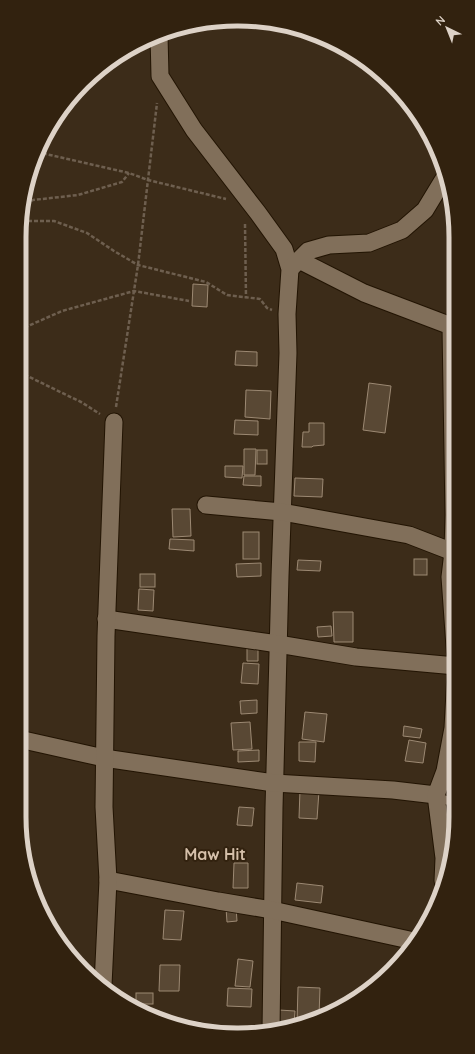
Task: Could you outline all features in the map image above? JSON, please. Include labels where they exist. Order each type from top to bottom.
[{"type":"street","points":[[159,41],[160,76],[194,130],[248,204],[284,249],[294,265],[449,325]]},
{"type":"street","points":[[271,1025],[274,783],[288,353],[287,314],[294,265],[308,251],[329,245],[369,243],[402,230],[425,210],[442,183]]},
{"type":"street","points":[[103,980],[108,880],[104,807],[106,619],[114,422]]},
{"type":"street","points":[[206,505],[282,512],[409,536],[449,551]]},
{"type":"street","points":[[106,619],[356,657],[449,665]]},
{"type":"street","points":[[26,741],[104,758],[274,783],[393,790],[436,795]]},
{"type":"street","points":[[444,863],[436,795],[446,771],[449,755]]},
{"type":"street","points":[[108,880],[272,910],[409,940]]},
{"type":"lane","points":[[436,795],[449,801]]},
{"type":"path","points":[[26,375],[81,402],[114,422],[138,265],[160,76]]},
{"type":"path","points":[[44,154],[129,173],[148,180],[248,204],[246,298]]},
{"type":"path","points":[[29,202],[33,200],[78,195],[122,182],[129,173]]},
{"type":"path","points":[[26,221],[54,222],[87,233],[138,265],[206,282],[227,295],[260,299],[267,308],[287,314]]},
{"type":"path","points":[[26,327],[62,311],[134,292],[189,301]]},
{"type":"building","points":[[193,284],[208,285],[207,307],[192,306]]},
{"type":"building","points":[[236,351],[257,352],[257,366],[235,365]]},
{"type":"building","points":[[369,383],[391,386],[385,433],[363,430]]},
{"type":"building","points":[[246,390],[271,391],[270,419],[245,417]]},
{"type":"building","points":[[235,420],[258,421],[258,435],[234,434]]},
{"type":"building","points":[[309,423],[324,423],[324,445],[302,447],[303,432],[309,432]]},
{"type":"building","points":[[244,449],[256,449],[255,475],[244,475]]},
{"type":"building","points":[[257,450],[267,450],[267,464],[257,464]]},
{"type":"building","points":[[225,466],[243,466],[242,478],[225,477]]},
{"type":"building","points":[[244,476],[261,476],[261,486],[243,485]]},
{"type":"building","points":[[295,478],[323,479],[322,497],[294,496]]},
{"type":"building","points":[[172,509],[190,509],[191,536],[173,537]]},
{"type":"building","points":[[243,532],[259,532],[259,559],[243,559]]},
{"type":"building","points":[[170,539],[194,540],[194,551],[169,549]]},
{"type":"building","points":[[414,559],[427,559],[427,575],[414,575]]},
{"type":"building","points":[[298,560],[321,561],[320,571],[297,570]]},
{"type":"building","points":[[261,563],[261,576],[237,577],[236,564]]},
{"type":"building","points":[[140,574],[155,574],[155,587],[140,587]]},
{"type":"building","points":[[139,589],[154,590],[153,611],[138,610]]},
{"type":"building","points":[[333,612],[353,612],[353,642],[334,642]]},
{"type":"building","points":[[331,626],[332,636],[318,637],[317,627]]},
{"type":"building","points":[[258,643],[258,661],[247,661],[247,644]]},
{"type":"building","points":[[243,663],[259,664],[258,684],[241,683]]},
{"type":"building","points":[[257,700],[257,713],[241,714],[240,701]]},
{"type":"building","points":[[305,712],[327,714],[324,742],[302,739]]},
{"type":"building","points":[[250,722],[252,749],[233,750],[231,723]]},
{"type":"building","points":[[404,726],[422,729],[420,738],[403,736]]},
{"type":"building","points":[[409,740],[426,743],[423,763],[405,761]]},
{"type":"building","points":[[299,742],[316,742],[315,762],[299,761]]},
{"type":"building","points":[[259,750],[259,761],[238,762],[238,751]]},
{"type":"building","points":[[300,790],[319,791],[317,819],[299,818]]},
{"type":"building","points":[[239,807],[254,808],[252,826],[237,825]]},
{"type":"building","points":[[234,863],[248,863],[248,888],[233,888]]},
{"type":"building","points":[[297,883],[323,886],[321,903],[295,900]]},
{"type":"building","points":[[236,907],[237,921],[227,922],[226,908]]},
{"type":"building","points":[[165,910],[184,911],[181,940],[163,939]]},
{"type":"building","points":[[238,959],[253,961],[250,987],[235,986]]},
{"type":"building","points":[[160,965],[180,965],[179,991],[159,991]]},
{"type":"building","points":[[298,987],[320,988],[319,1011],[297,1019]]},
{"type":"building","points":[[228,988],[252,989],[251,1007],[227,1006]]},
{"type":"building","points":[[136,993],[153,993],[153,1004],[140,1004],[136,1002]]},
{"type":"building","points":[[279,1010],[295,1011],[294,1020],[279,1024]]},
{"type":"district","name":"Maw Hit","points":[[215,854]]}]
